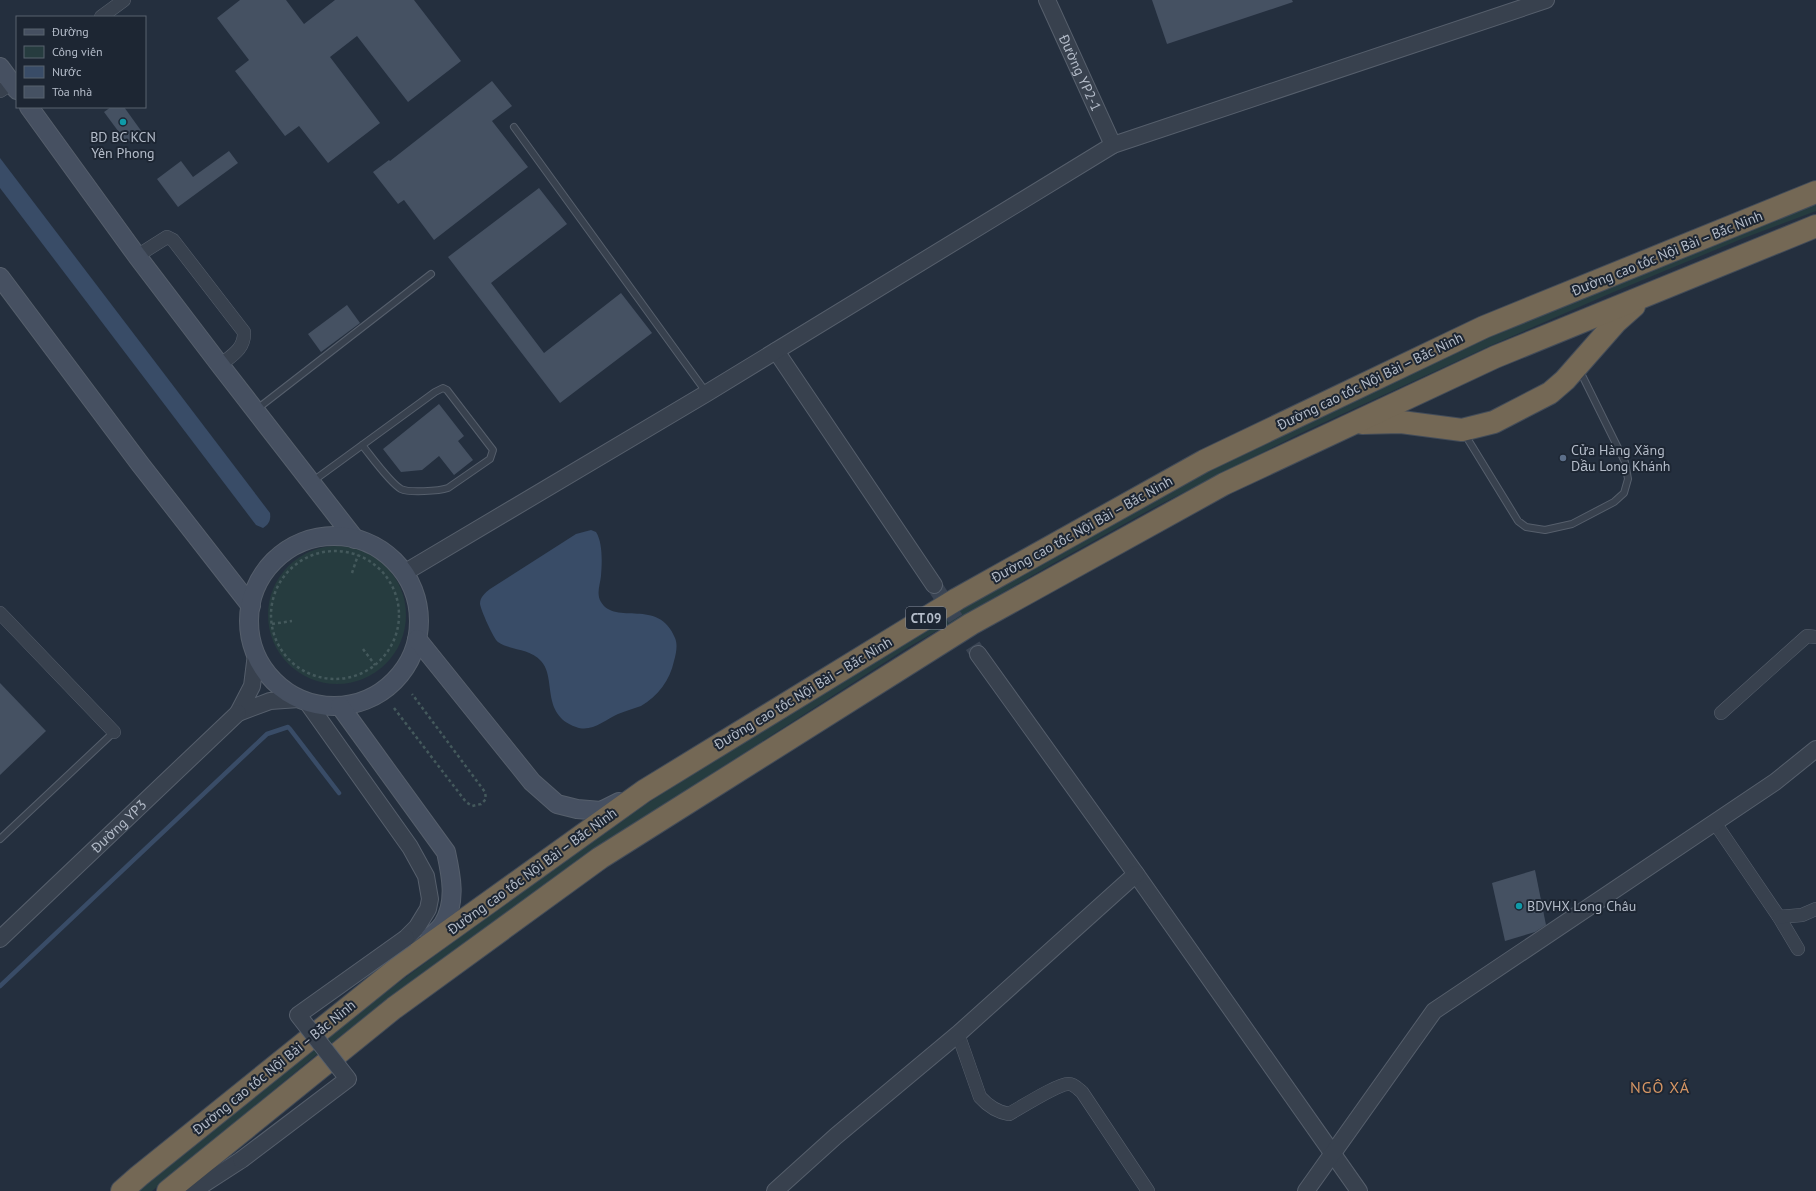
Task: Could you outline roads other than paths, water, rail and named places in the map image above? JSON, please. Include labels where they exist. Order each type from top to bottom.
[{"type":"highway","name":"Đường cao tốc Nội Bài – Bắc Ninh","points":[[122,1191],[400,966],[644,791],[957,599],[1204,461],[1484,327],[1816,192]]},
{"type":"highway","name":"Đường cao tốc Nội Bài – Bắc Ninh","points":[[168,1191],[394,1008],[600,858],[971,624],[1224,484],[1353,423],[1495,357],[1816,226]]},
{"type":"highway","points":[[1353,423],[1401,422],[1462,430],[1494,422],[1550,393],[1565,380],[1616,322],[1647,295]]},
{"type":"main road","points":[[0,68],[12,86]]},
{"type":"main road","points":[[30,108],[137,256],[312,482],[357,547]]},
{"type":"main road","points":[[0,277],[140,464],[251,606]]},
{"type":"main road","points":[[337,536],[357,547],[381,550],[394,560],[404,573],[414,591],[419,610],[417,639],[411,657],[405,668],[389,687],[368,700],[340,706],[319,705],[303,701],[285,691],[273,681],[256,654],[250,632],[251,606],[256,589],[272,564],[288,550],[308,540],[337,536]]},
{"type":"main road","points":[[417,639],[532,782],[557,804],[577,809],[601,811],[644,791]]},
{"type":"main road","points":[[340,706],[446,852],[452,879],[451,903],[443,925],[400,966]]},
{"type":"street","points":[[102,16],[124,0]]},
{"type":"street","name":"Đường YP2-1","points":[[1047,0],[1113,145]]},
{"type":"street","points":[[404,573],[707,393],[1113,145],[1546,0]]},
{"type":"street","points":[[137,256],[167,237],[173,240],[244,332],[244,339],[239,349],[220,365]]},
{"type":"street","points":[[776,351],[934,585]]},
{"type":"street","points":[[0,613],[114,732]]},
{"type":"street","points":[[1721,713],[1807,636],[1816,637]]},
{"type":"street","points":[[238,713],[252,686],[256,654]]},
{"type":"street","points":[[978,654],[1136,874],[1359,1191]]},
{"type":"street","points":[[193,1191],[241,1160],[348,1079],[298,1015],[406,938],[417,927],[428,909],[430,899],[426,876],[410,847],[303,701],[270,701],[238,713]]},
{"type":"street","name":"Đường YP3","points":[[0,939],[238,713]]},
{"type":"street","points":[[1306,1191],[1434,1011],[1775,782],[1816,749]]},
{"type":"street","points":[[1715,823],[1779,917],[1798,949]]},
{"type":"street","points":[[775,1191],[836,1136],[958,1034],[1136,874]]},
{"type":"street","points":[[1779,917],[1802,915],[1816,909]]},
{"type":"street","points":[[958,1034],[980,1097],[986,1104],[1002,1113],[1009,1114],[1059,1086],[1068,1084],[1075,1086],[1082,1092],[1148,1191]]},
{"type":"lane","points":[[514,127],[707,393]]},
{"type":"lane","points":[[255,410],[431,274]]},
{"type":"lane","points":[[1462,430],[1518,520],[1526,527],[1545,530],[1572,524],[1614,502],[1624,493],[1628,479],[1625,462],[1577,365]]},
{"type":"lane","points":[[312,482],[362,445],[435,392],[443,388],[447,390],[493,453],[490,459],[448,488],[441,490],[410,491],[402,490],[395,485],[362,445]]},
{"type":"lane","points":[[0,839],[114,732]]},
{"type":"water","points":[[0,158],[270,513],[269,522],[263,528],[256,525],[0,188]]},
{"type":"water","points":[[591,530],[596,532],[601,547],[602,559],[599,593],[601,602],[608,609],[616,612],[648,615],[659,618],[668,626],[675,638],[677,647],[670,675],[653,697],[641,706],[618,714],[598,725],[582,728],[576,727],[565,721],[558,714],[553,705],[546,668],[541,661],[531,654],[498,642],[488,624],[480,602],[482,597],[490,589],[576,534]]},
{"type":"waterway","points":[[0,986],[267,734],[288,727],[339,793]]},
{"type":"tunnel","points":[[934,585],[978,654]]},
{"type":"place","name":"BD BC KCN Yên Phong","points":[[123,122]]},
{"type":"place","name":"Cửa Hàng Xăng Dầu Long Khánh","points":[[1563,458]]},
{"type":"place","name":"BDVHX Long Châu","points":[[1519,906]]},
{"type":"district","name":"NGÔ XÁ","points":[[1660,1087]]}]
